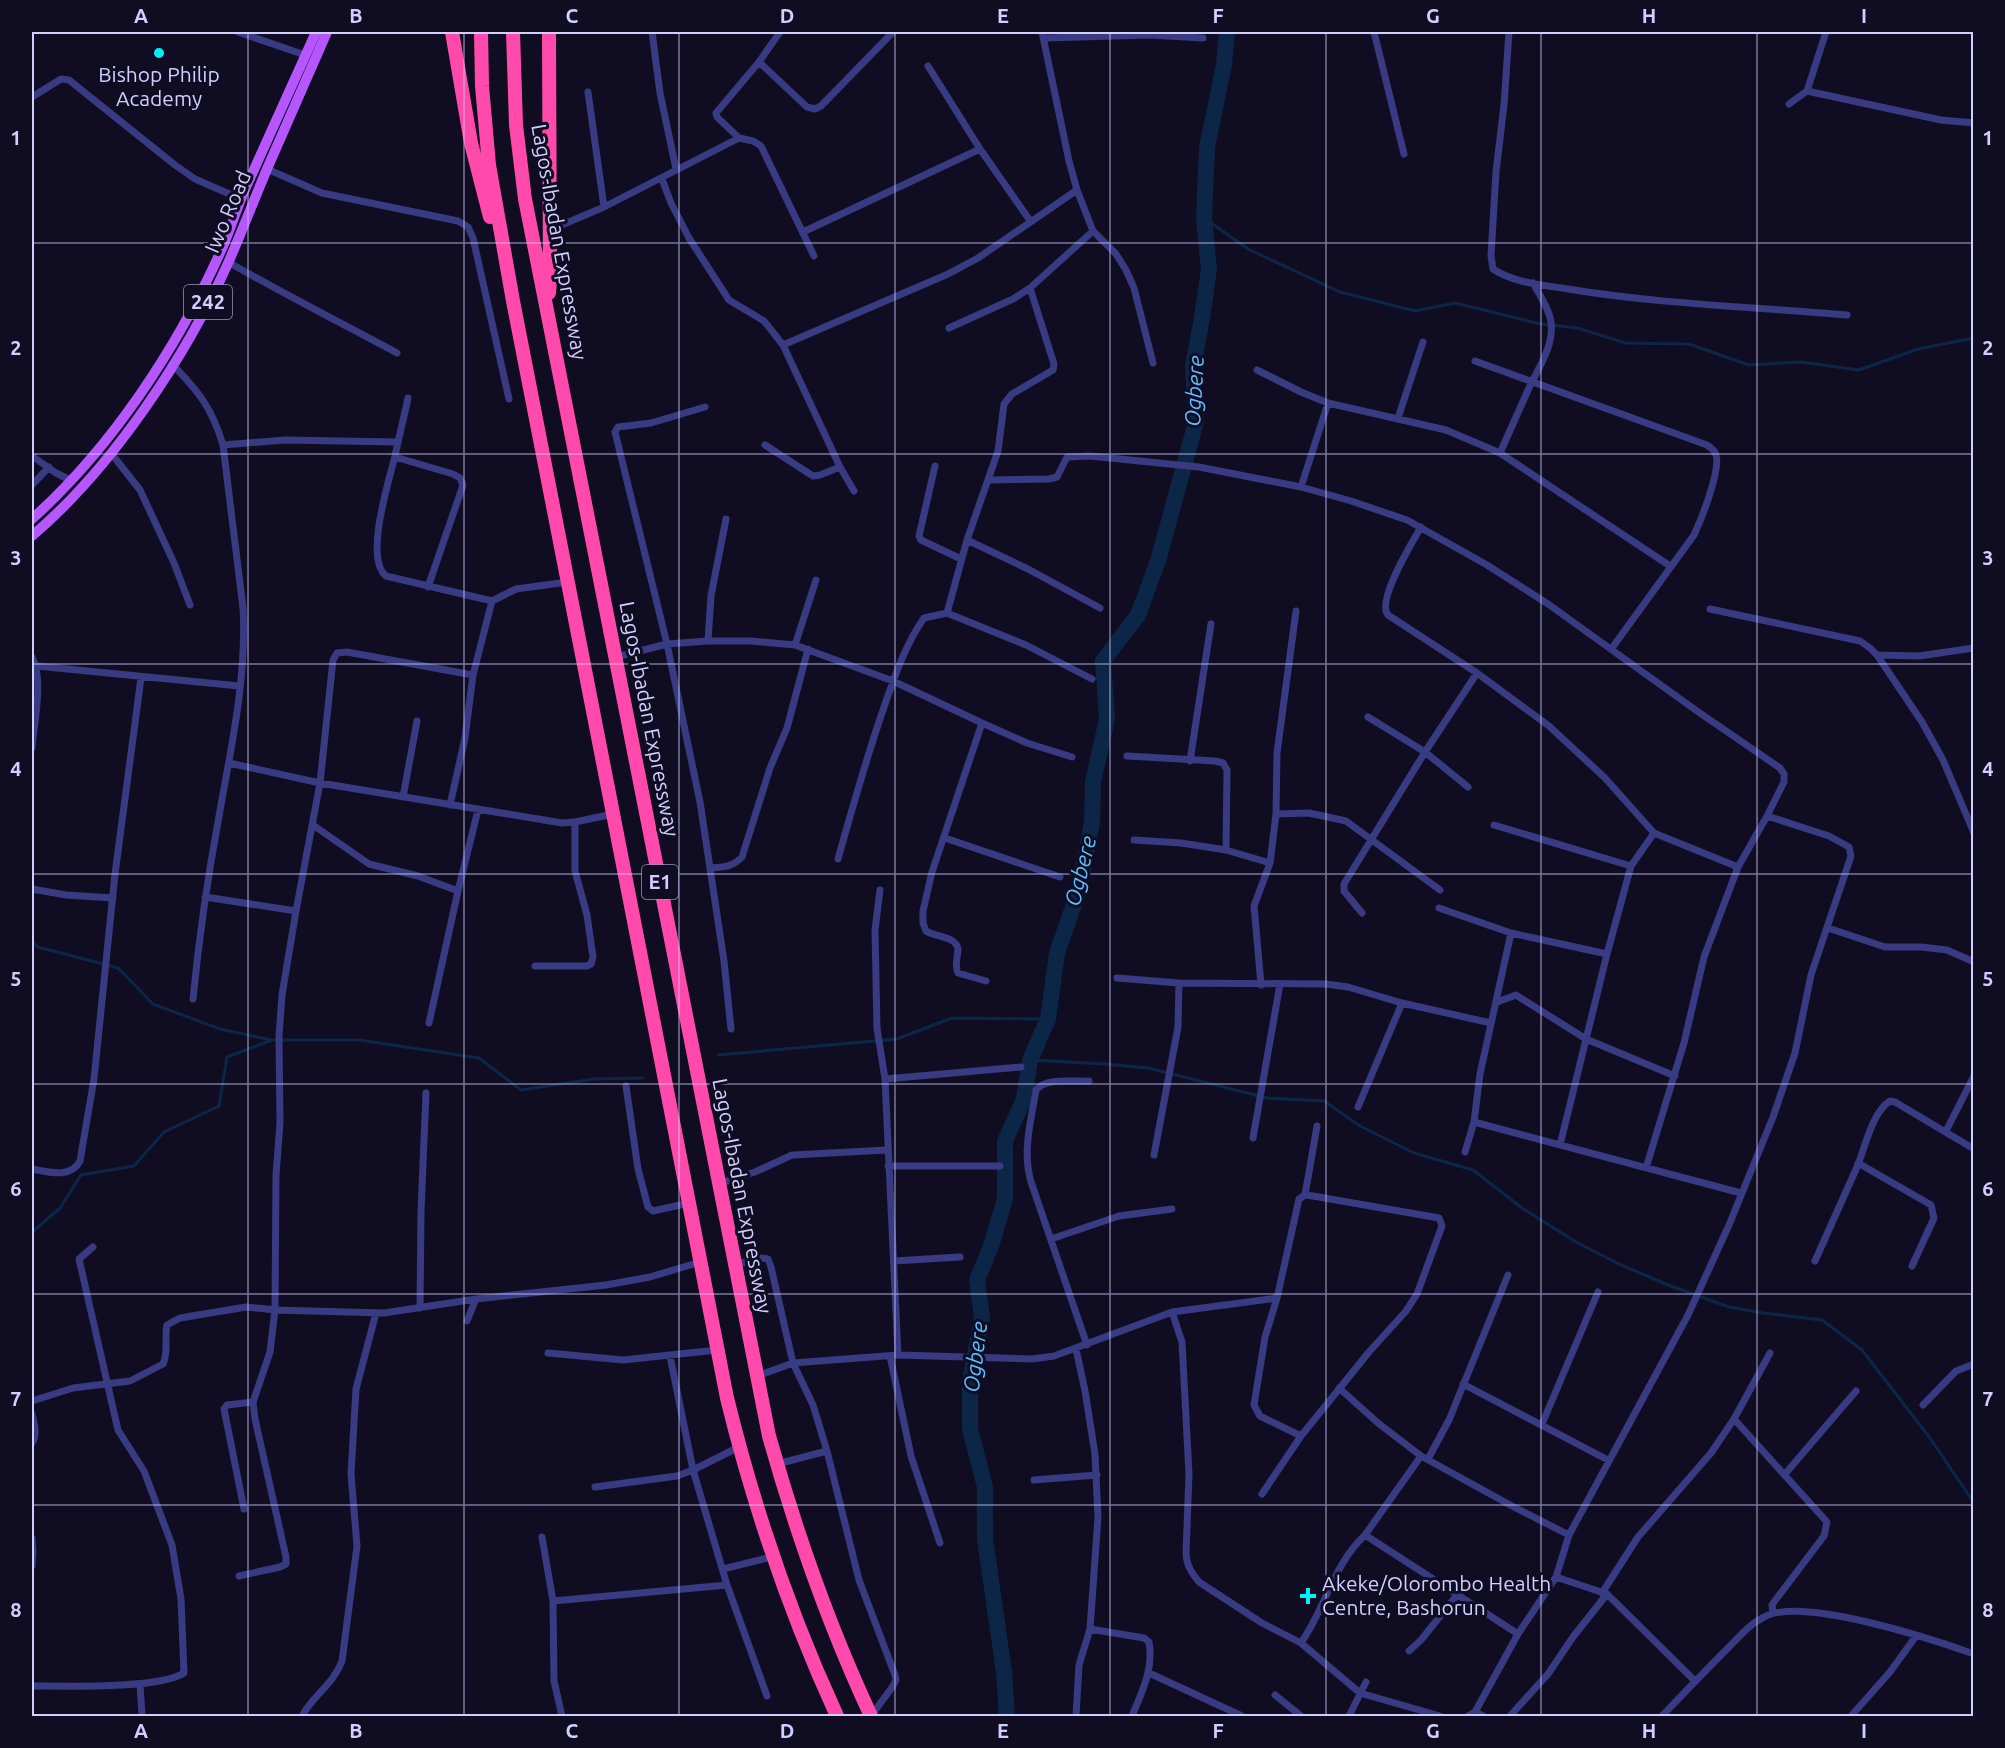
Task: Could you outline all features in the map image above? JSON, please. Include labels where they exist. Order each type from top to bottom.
[{"type":"highway","points":[[453,32],[471,143],[513,301]]},
{"type":"highway","name":"E1","points":[[481,32],[482,86],[489,165],[513,301],[717,1350],[739,1447],[772,1557],[804,1641],[837,1716]]},
{"type":"highway","name":"Lagos-Ibadan Expressway","points":[[513,32],[516,125],[525,199],[769,1436],[825,1611],[871,1716]]},
{"type":"highway","points":[[547,306],[550,281],[549,32]]},
{"type":"main road","name":"Iwo Road","points":[[32,519],[72,481],[113,432],[166,354],[220,254],[241,199],[316,32]]},
{"type":"main road","name":"Iwo Road","points":[[32,536],[69,501],[111,453],[156,392],[195,327],[228,262],[327,32]]},
{"type":"street","points":[[238,32],[305,55]]},
{"type":"street","points":[[652,32],[660,93],[676,169]]},
{"type":"street","points":[[780,32],[759,62],[716,113],[717,117],[739,138],[753,141],[761,146],[814,256]]},
{"type":"street","points":[[759,62],[807,107],[814,109],[821,106],[893,32]]},
{"type":"street","points":[[1374,32],[1404,154]]},
{"type":"street","points":[[1509,32],[1491,256],[1493,269],[1503,275],[1533,283],[1596,294],[1847,315]]},
{"type":"street","points":[[1789,104],[1807,91],[1826,32]]},
{"type":"street","points":[[1153,363],[1134,288],[1116,254],[1093,231],[1077,190],[1043,35],[1150,35],[1203,39]]},
{"type":"street","points":[[928,66],[980,149],[1031,222]]},
{"type":"street","points":[[32,97],[61,79],[69,80],[195,179],[241,199]]},
{"type":"street","points":[[1807,91],[1941,120],[1974,123]]},
{"type":"street","points":[[588,92],[604,207]]},
{"type":"street","points":[[549,230],[662,179],[676,169],[739,138]]},
{"type":"street","points":[[803,232],[980,149]]},
{"type":"street","points":[[267,169],[322,194],[458,221],[468,226],[473,238],[509,399]]},
{"type":"street","points":[[662,179],[671,203],[693,246],[729,300],[764,321],[783,345],[840,467],[854,491]]},
{"type":"street","points":[[783,345],[948,274],[978,258],[1077,190]]},
{"type":"street","points":[[949,328],[1029,288],[1093,231]]},
{"type":"street","points":[[228,262],[298,302],[318,310],[397,353]]},
{"type":"street","points":[[1500,453],[1544,360],[1551,326],[1548,310],[1533,283]]},
{"type":"street","points":[[947,613],[961,559],[998,451],[1004,404],[1007,398],[1053,370],[1054,364],[1029,288]]},
{"type":"street","points":[[1398,418],[1423,342]]},
{"type":"street","points":[[1475,361],[1707,445],[1717,457],[1716,471],[1701,521],[1694,535],[1612,648]]},
{"type":"street","points":[[172,364],[205,402],[216,420],[223,445],[243,608],[244,635],[230,763],[205,897],[193,999]]},
{"type":"street","points":[[1257,370],[1301,393],[1328,403],[1446,430],[1500,453],[1670,566]]},
{"type":"street","points":[[408,398],[395,457],[385,488],[379,526],[378,564],[380,572],[386,576],[428,587],[492,601],[516,589],[568,582]]},
{"type":"street","points":[[1301,487],[1328,403]]},
{"type":"street","points":[[705,407],[651,423],[618,427],[615,432],[667,644],[700,802],[731,1029]]},
{"type":"street","points":[[223,445],[285,440],[398,442]]},
{"type":"street","points":[[765,445],[813,476],[840,467]]},
{"type":"street","points":[[111,453],[140,490],[190,605]]},
{"type":"street","points":[[32,456],[72,481]]},
{"type":"street","points":[[988,480],[1058,477],[1067,457],[1090,456],[1199,467],[1301,487],[1392,513],[1486,564],[1548,604],[1780,768],[1784,774],[1784,782],[1738,867],[1704,957],[1675,1076],[1646,1168]]},
{"type":"street","points":[[395,457],[453,474],[460,478],[463,485],[428,587]]},
{"type":"street","points":[[935,466],[919,536],[921,540],[961,559]]},
{"type":"street","points":[[32,485],[49,467]]},
{"type":"street","points":[[708,641],[711,596],[726,519]]},
{"type":"street","points":[[1421,527],[1384,603],[1385,611],[1477,673],[1549,726],[1605,778],[1654,833],[1738,867]]},
{"type":"street","points":[[967,540],[1028,569],[1100,608]]},
{"type":"street","points":[[795,645],[816,580]]},
{"type":"street","points":[[450,805],[465,738],[473,675],[492,601]]},
{"type":"street","points":[[1710,609],[1860,641],[1870,648],[1922,722],[1943,760],[1974,833]]},
{"type":"street","points":[[1261,985],[1254,906],[1270,863],[1276,814],[1277,753],[1296,611]]},
{"type":"street","points":[[838,859],[865,761],[893,681],[915,631],[924,618],[947,613],[1026,645],[1092,679]]},
{"type":"street","points":[[1190,761],[1211,624]]},
{"type":"street","points":[[616,657],[667,644],[708,641],[751,641],[795,645],[893,681],[1027,743],[1072,758]]},
{"type":"street","points":[[1877,655],[1919,656],[1974,648]]},
{"type":"street","points":[[710,868],[727,867],[742,857],[770,768],[787,728],[808,649]]},
{"type":"street","points":[[239,1576],[286,1564],[253,1402],[270,1352],[275,1310],[275,1194],[280,1123],[279,1036],[282,995],[320,783],[333,660],[337,653],[347,652],[473,675]]},
{"type":"street","points":[[32,657],[37,666],[38,687],[32,748]]},
{"type":"street","points":[[37,666],[239,686]]},
{"type":"street","points":[[1362,913],[1344,891],[1344,884],[1425,752],[1477,673]]},
{"type":"street","points":[[32,1169],[56,1173],[68,1172],[77,1168],[80,1161],[94,1079],[113,898],[141,678]]},
{"type":"street","points":[[1368,717],[1425,752],[1468,787]]},
{"type":"street","points":[[403,797],[417,721]]},
{"type":"street","points":[[982,723],[932,872],[923,910],[923,923],[930,933],[952,940],[957,944],[956,968],[958,973],[986,981]]},
{"type":"street","points":[[1126,756],[1223,763],[1227,770],[1226,850]]},
{"type":"street","points":[[230,763],[320,783],[561,823],[613,814]]},
{"type":"street","points":[[429,1023],[478,810]]},
{"type":"street","points":[[1276,814],[1309,813],[1346,821],[1440,890]]},
{"type":"street","points":[[1468,1716],[1475,1712],[1518,1634],[1556,1576],[1569,1535],[1688,1316],[1773,1117],[1795,1053],[1811,975],[1851,856],[1849,848],[1829,836],[1767,816]]},
{"type":"street","points":[[535,966],[587,966],[591,964],[593,957],[589,924],[575,871],[575,822]]},
{"type":"street","points":[[313,825],[369,864],[418,876],[458,891]]},
{"type":"street","points":[[1494,825],[1631,866]]},
{"type":"street","points":[[1560,1145],[1631,866],[1654,833]]},
{"type":"street","points":[[945,838],[1060,878]]},
{"type":"street","points":[[1134,840],[1180,843],[1226,850],[1270,863]]},
{"type":"street","points":[[32,890],[113,898]]},
{"type":"street","points":[[880,890],[875,930],[877,1028],[885,1079],[894,1261],[894,1356],[911,1456],[940,1543]]},
{"type":"street","points":[[205,897],[296,911]]},
{"type":"street","points":[[1438,908],[1511,933],[1607,954]]},
{"type":"street","points":[[1828,928],[1885,947],[1947,950],[1974,962]]},
{"type":"street","points":[[1465,1152],[1474,1122],[1480,1074],[1511,933]]},
{"type":"street","points":[[1117,978],[1179,983],[1326,984],[1348,987],[1402,1003],[1491,1023]]},
{"type":"street","points":[[1154,1155],[1178,1027],[1179,983]]},
{"type":"street","points":[[1253,1138],[1280,984]]},
{"type":"street","points":[[1497,1002],[1516,995],[1586,1039],[1675,1076]]},
{"type":"street","points":[[1358,1107],[1402,1003]]},
{"type":"street","points":[[885,1079],[1021,1067]]},
{"type":"street","points":[[1946,1131],[1974,1076]]},
{"type":"street","points":[[1087,1345],[1026,1166],[1025,1154],[1036,1090],[1040,1085],[1089,1081]]},
{"type":"street","points":[[626,1086],[638,1169],[648,1207],[653,1211],[689,1203]]},
{"type":"street","points":[[420,1308],[426,1093]]},
{"type":"street","points":[[1815,1261],[1871,1128],[1884,1105],[1890,1101],[1974,1149]]},
{"type":"street","points":[[1474,1122],[1742,1193]]},
{"type":"street","points":[[1305,1195],[1317,1126]]},
{"type":"street","points":[[718,1184],[755,1172],[792,1155],[887,1150]]},
{"type":"street","points":[[1858,1163],[1931,1205],[1934,1218],[1912,1266]]},
{"type":"street","points":[[888,1166],[1000,1166]]},
{"type":"street","points":[[1262,1494],[1301,1436],[1406,1311],[1417,1294],[1442,1223],[1439,1218],[1370,1204],[1305,1195],[1299,1199],[1277,1298],[1265,1337],[1254,1405],[1260,1416],[1301,1436]]},
{"type":"street","points":[[1051,1239],[1119,1216],[1172,1209]]},
{"type":"street","points":[[32,1686],[140,1684],[178,1676],[184,1672],[181,1599],[172,1545],[144,1471],[118,1430],[79,1259],[93,1247]]},
{"type":"street","points":[[894,1261],[960,1257]]},
{"type":"street","points":[[734,1265],[761,1258],[768,1259],[793,1364],[813,1405],[827,1451],[859,1580],[896,1680],[871,1716]]},
{"type":"street","points":[[32,1401],[73,1388],[130,1381],[163,1364],[166,1360],[167,1325],[180,1318],[246,1307],[376,1313],[476,1299],[606,1285],[650,1277],[700,1262]]},
{"type":"street","points":[[1301,1642],[1314,1625],[1339,1567],[1424,1457],[1449,1420],[1508,1275]]},
{"type":"street","points":[[1542,1424],[1598,1292]]},
{"type":"street","points":[[757,1376],[793,1364],[894,1356],[1032,1359],[1054,1356],[1172,1312],[1277,1298]]},
{"type":"street","points":[[467,1322],[476,1299]]},
{"type":"street","points":[[1172,1312],[1182,1342],[1189,1474],[1187,1565],[1199,1582],[1262,1623],[1301,1642],[1360,1693],[1440,1716]]},
{"type":"street","points":[[302,1716],[308,1706],[328,1686],[338,1672],[342,1661],[357,1546],[351,1474],[356,1389],[376,1313]]},
{"type":"street","points":[[1076,1349],[1085,1391],[1097,1475],[1098,1517],[1090,1629],[1079,1665],[1076,1716]]},
{"type":"street","points":[[548,1353],[623,1360],[717,1350]]},
{"type":"street","points":[[1510,1716],[1548,1674],[1605,1593],[1638,1537],[1710,1453],[1734,1419],[1770,1353]]},
{"type":"street","points":[[670,1356],[693,1470],[727,1585],[767,1696]]},
{"type":"street","points":[[1923,1405],[1956,1371],[1974,1364]]},
{"type":"street","points":[[1463,1384],[1608,1460]]},
{"type":"street","points":[[1339,1388],[1378,1423],[1424,1457],[1569,1535]]},
{"type":"street","points":[[1785,1474],[1856,1391]]},
{"type":"street","points":[[244,1509],[224,1409],[227,1405],[253,1402]]},
{"type":"street","points":[[32,1414],[36,1432],[32,1443]]},
{"type":"street","points":[[1734,1419],[1825,1518],[1827,1526],[1824,1536],[1772,1605],[1773,1612]]},
{"type":"street","points":[[595,1487],[677,1476],[739,1447]]},
{"type":"street","points":[[777,1464],[827,1451]]},
{"type":"street","points":[[1034,1480],[1097,1475]]},
{"type":"street","points":[[1365,1535],[1518,1634]]},
{"type":"street","points":[[542,1537],[553,1601],[554,1681],[562,1716]]},
{"type":"street","points":[[32,1538],[32,1563]]},
{"type":"street","points":[[723,1569],[772,1557]]},
{"type":"street","points":[[1556,1576],[1605,1593],[1695,1681]]},
{"type":"street","points":[[553,1601],[727,1585]]},
{"type":"street","points":[[1409,1651],[1421,1640],[1457,1595]]},
{"type":"street","points":[[1662,1716],[1752,1624],[1773,1612],[1829,1613],[1974,1654]]},
{"type":"street","points":[[1090,1629],[1144,1638],[1149,1642],[1149,1673],[1132,1716]]},
{"type":"street","points":[[1851,1716],[1890,1672],[1916,1636]]},
{"type":"street","points":[[1149,1673],[1242,1716]]},
{"type":"street","points":[[1348,1716],[1366,1682]]},
{"type":"street","points":[[140,1684],[142,1716]]},
{"type":"street","points":[[1275,1695],[1301,1716]]},
{"type":"street","points":[[1475,1712],[1483,1716]]},
{"type":"waterway","name":"Ogbere","points":[[1007,1716],[1004,1672],[985,1539],[985,1487],[970,1429],[970,1381],[982,1318],[977,1280],[991,1246],[1005,1199],[1005,1141],[1024,1099],[1030,1060],[1048,1019],[1057,953],[1079,890],[1092,822],[1093,782],[1107,719],[1103,661],[1138,615],[1158,561],[1196,422],[1193,366],[1209,269],[1204,218],[1207,147],[1224,65],[1227,32]]},
{"type":"waterway","points":[[1204,218],[1248,249],[1340,292],[1415,311],[1455,303],[1541,324],[1577,328],[1626,343],[1689,344],[1749,365],[1801,362],[1859,370],[1918,349],[1974,338]]},
{"type":"waterway","points":[[32,942],[38,947],[118,968],[153,1004],[220,1029],[272,1040],[359,1040],[479,1058],[521,1090],[594,1079],[643,1078]]},
{"type":"waterway","points":[[718,1055],[897,1039],[952,1018],[1048,1019]]},
{"type":"waterway","points":[[32,1232],[60,1208],[81,1175],[134,1166],[164,1132],[219,1106],[227,1057],[272,1040]]},
{"type":"waterway","points":[[1030,1060],[1148,1068],[1267,1098],[1324,1101],[1360,1126],[1414,1153],[1473,1170],[1522,1208],[1576,1242],[1619,1264],[1729,1307],[1822,1320],[1862,1350],[1930,1438],[1974,1503]]},
{"type":"place","name":"Bishop Philip Academy","points":[[159,53]]},
{"type":"place","name":"Akeke/Olorombo Health Centre, Bashorun","points":[[1308,1596]]}]
